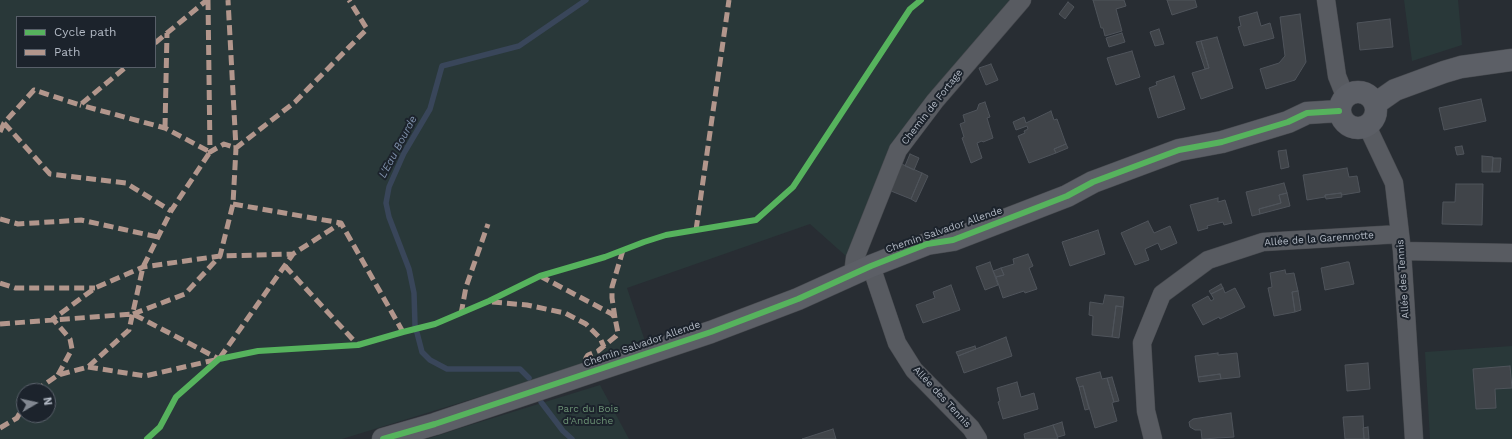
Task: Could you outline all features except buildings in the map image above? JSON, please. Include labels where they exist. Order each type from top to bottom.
[{"type":"street","name":"Chemin de Fortage","points":[[862,270],[855,258],[898,150],[935,101],[1022,0]]},
{"type":"street","points":[[1326,0],[1342,104],[1341,118],[1346,124],[1352,127],[1360,128],[1367,126],[1372,122],[1375,116],[1375,104],[1370,96],[1362,92],[1353,92],[1342,104]]},
{"type":"street","points":[[1375,104],[1395,90],[1444,72],[1462,67],[1512,60]]},
{"type":"street","name":"Chemin Salvador Allende","points":[[384,439],[434,424],[502,400],[711,332],[798,299],[862,270],[927,244],[953,240],[1067,196],[1092,182],[1178,150],[1222,142],[1288,122],[1307,113],[1342,104]]},
{"type":"street","name":"Allée des Tennis","points":[[1367,126],[1394,183],[1402,251],[1414,439]]},
{"type":"street","name":"Allée de la Garennotte","points":[[1153,439],[1146,411],[1142,343],[1162,294],[1208,260],[1263,242],[1400,234]]},
{"type":"street","points":[[1402,251],[1512,253]]},
{"type":"street","name":"Allée des Tennis","points":[[862,270],[897,343],[914,370],[971,428],[978,439]]},
{"type":"green space","points":[[0,0],[1022,0],[935,101],[847,257],[810,224],[627,288],[646,344],[342,439],[0,439]]},
{"type":"green space","points":[[1404,0],[1458,0],[1462,45],[1412,61]]},
{"type":"green space","points":[[1512,346],[1512,439],[1430,439],[1425,352]]},
{"type":"green space","name":"Parc du Bois d'Anduche","points":[[600,385],[629,439],[427,439],[464,427]]},
{"type":"waterway","name":"L'Eau Bourde","points":[[529,378],[520,369],[447,369],[430,360],[422,352],[415,325],[414,293],[409,269],[389,217],[386,203],[389,187],[404,153],[430,109],[442,66],[519,46],[586,0]]},
{"type":"waterway","name":"L'Eau Bourde","points":[[541,402],[563,431],[572,439]]},
{"type":"marked path","points":[[156,42],[207,0]]},
{"type":"marked path","points":[[208,0],[210,152],[224,144],[236,148],[295,102],[367,29],[349,0]]},
{"type":"marked path","points":[[133,314],[185,294],[220,256],[233,204],[236,148],[228,0]]},
{"type":"marked path","points":[[696,230],[729,0]]},
{"type":"marked path","points":[[165,128],[167,33]]},
{"type":"marked path","points":[[0,132],[4,123],[34,90],[80,105],[125,68]]},
{"type":"marked path","points":[[46,383],[58,375],[88,367],[129,330],[143,267],[171,211],[210,152],[165,128],[80,105]]},
{"type":"marked path","points":[[4,123],[50,174],[126,183],[171,211]]},
{"type":"marked path","points":[[233,204],[341,223],[403,332]]},
{"type":"marked path","points":[[0,219],[18,224],[81,220],[158,237]]},
{"type":"marked path","points":[[88,367],[145,376],[219,359],[293,254],[341,223]]},
{"type":"marked path","points":[[461,314],[466,287],[488,224]]},
{"type":"marked path","points":[[615,318],[612,287],[623,250]]},
{"type":"marked path","points":[[58,375],[72,349],[70,339],[53,319],[95,288],[143,267],[220,256],[293,254]]},
{"type":"marked path","points":[[285,266],[358,345]]},
{"type":"marked path","points":[[540,276],[612,314],[615,318],[618,333],[616,336],[598,351],[588,355],[585,362]]},
{"type":"marked path","points":[[0,283],[15,288],[95,288]]},
{"type":"marked path","points":[[492,302],[527,305],[565,313],[586,324],[600,338],[604,347]]},
{"type":"marked path","points":[[0,324],[133,314],[219,359]]},
{"type":"marked path","points":[[0,428],[16,419]]},
{"type":"cycle path","points":[[147,439],[160,427],[176,397],[219,359],[258,351],[358,345],[435,324],[489,301],[540,276],[605,257],[666,235],[756,220],[793,187],[910,9],[921,0]]},
{"type":"cycle path","points":[[383,439],[435,424],[711,332],[798,299],[871,266],[927,244],[953,240],[1067,196],[1093,182],[1179,150],[1222,142],[1288,122],[1307,113],[1339,111]]}]
